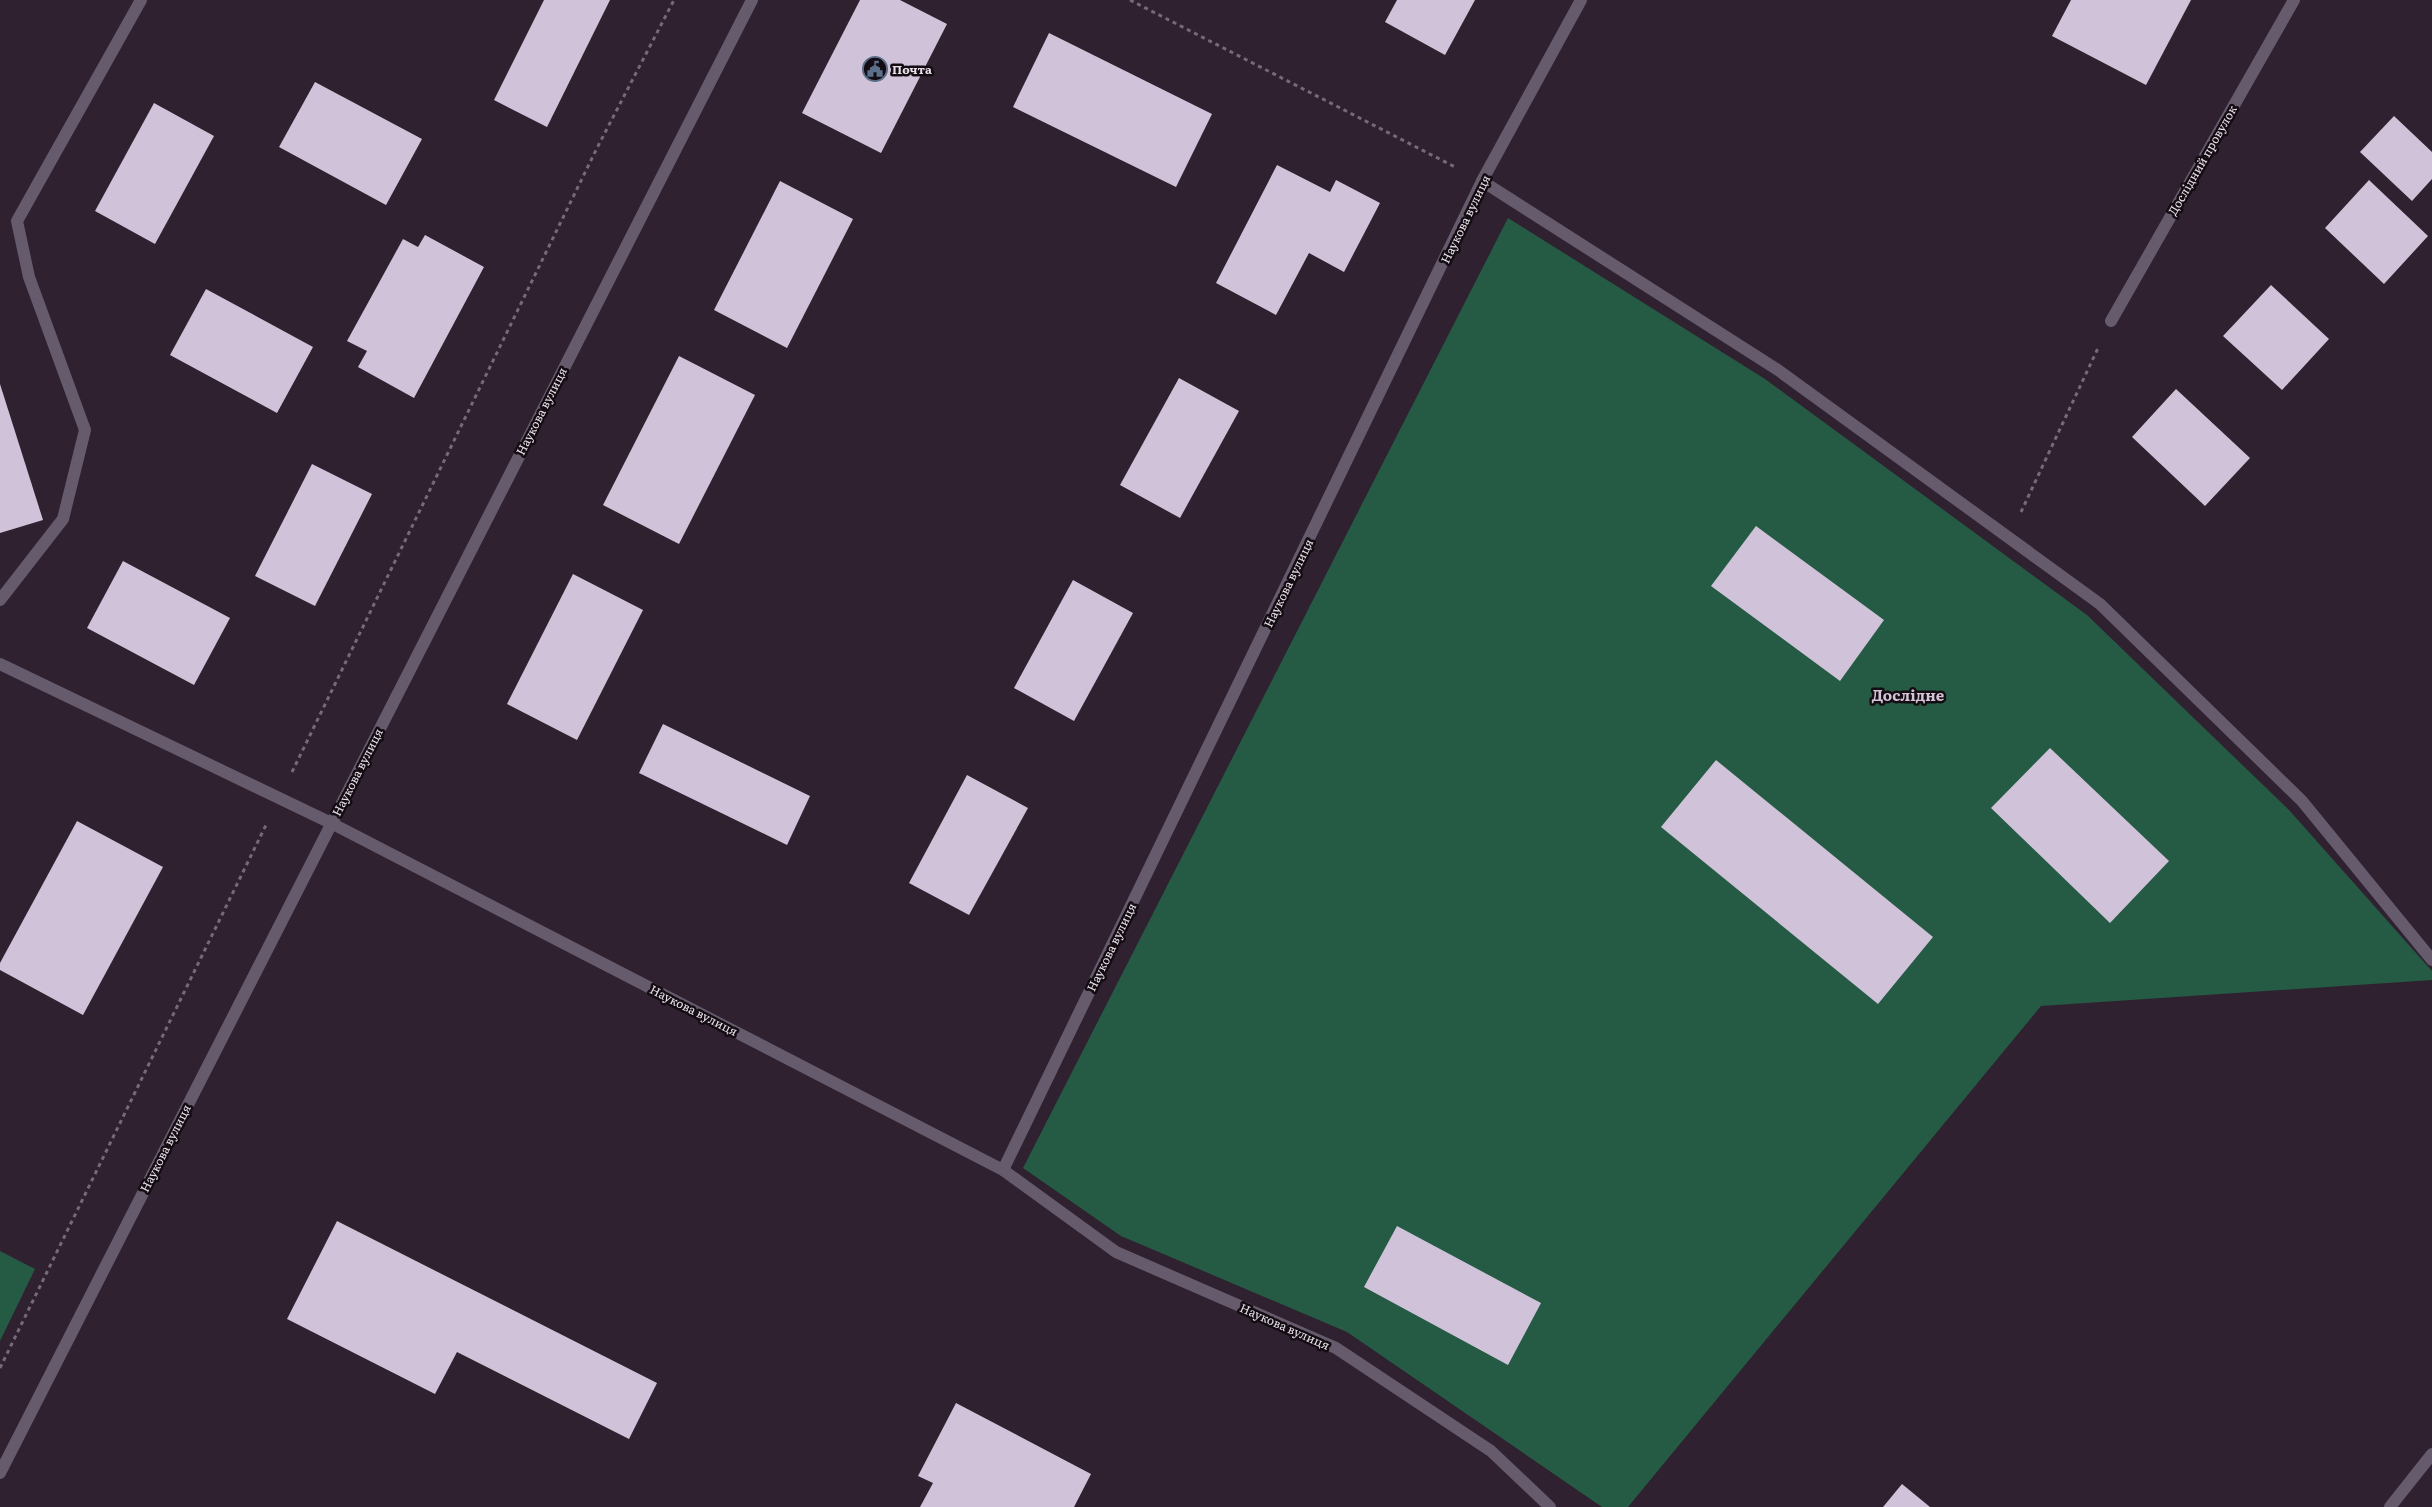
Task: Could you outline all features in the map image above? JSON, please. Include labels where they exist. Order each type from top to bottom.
[{"type":"street","points":[[0,600],[63,519],[86,430],[29,278],[17,220],[141,0]]},
{"type":"street","name":"Наукова вулиця","points":[[0,1473],[752,0]]},
{"type":"street","name":"Наукова вулиця","points":[[1003,1170],[1482,181],[1581,0]]},
{"type":"street","name":"Дослідний провулок","points":[[2111,320],[2294,0]]},
{"type":"street","points":[[1482,181],[1778,370],[2100,604],[2302,800],[2432,960]]},
{"type":"street","name":"Наукова вулиця","points":[[0,664],[331,823],[1003,1170],[1116,1252],[1336,1348],[1491,1451],[1550,1507]]},
{"type":"street","points":[[2390,1507],[2432,1454]]},
{"type":"path","points":[[0,1368],[597,148],[674,0]]},
{"type":"path","points":[[1130,0],[1482,181]]},
{"type":"path","points":[[2009,538],[2111,320]]},
{"type":"green space","points":[[1508,218],[1765,379],[2087,615],[2289,810],[2432,971],[2432,980],[2041,1006],[1628,1507],[1602,1507],[1347,1332],[1121,1236],[1023,1168]]},
{"type":"green space","points":[[0,1251],[35,1269],[0,1341]]},
{"type":"building","points":[[544,0],[610,0],[547,127],[494,100]]},
{"type":"building","name":"Почта","points":[[860,0],[900,0],[947,24],[881,153],[802,113]]},
{"type":"building","points":[[1397,0],[1475,0],[1445,55],[1385,22]]},
{"type":"building","points":[[2071,0],[2191,0],[2146,85],[2052,36]]},
{"type":"building","points":[[1049,33],[1212,114],[1176,187],[1013,107]]},
{"type":"building","points":[[315,82],[422,139],[386,205],[279,147]]},
{"type":"building","points":[[154,103],[214,136],[155,244],[95,211]]},
{"type":"building","points":[[2394,116],[2432,152],[2432,179],[2412,201],[2360,152]]},
{"type":"building","points":[[1277,165],[1330,192],[1336,180],[1380,203],[1344,272],[1309,253],[1276,315],[1216,283]]},
{"type":"building","points":[[2369,180],[2428,236],[2384,284],[2325,228]]},
{"type":"building","points":[[780,181],[853,219],[787,348],[714,310]]},
{"type":"building","points":[[425,235],[484,267],[414,398],[358,367],[367,351],[347,341],[403,239],[418,247]]},
{"type":"building","points":[[2271,285],[2329,339],[2282,390],[2223,336]]},
{"type":"building","points":[[206,289],[313,347],[277,413],[170,355]]},
{"type":"building","points":[[679,356],[755,395],[679,544],[603,505]]},
{"type":"building","points":[[1179,378],[1239,411],[1180,518],[1120,485]]},
{"type":"building","points":[[0,384],[43,520],[0,533]]},
{"type":"building","points":[[2176,389],[2250,458],[2205,506],[2132,437]]},
{"type":"building","points":[[312,464],[372,494],[315,606],[255,576]]},
{"type":"building","points":[[1756,526],[1884,620],[1840,681],[1711,586]]},
{"type":"building","points":[[123,561],[230,618],[194,685],[87,628]]},
{"type":"building","points":[[573,574],[643,610],[577,740],[507,704]]},
{"type":"building","points":[[1073,580],[1133,613],[1074,721],[1014,688]]},
{"type":"building","points":[[663,724],[810,796],[787,845],[639,773]]},
{"type":"building","points":[[2050,748],[2169,861],[2110,923],[1991,808]]},
{"type":"building","points":[[1716,760],[1933,937],[1878,1004],[1661,827]]},
{"type":"building","points":[[967,775],[1028,808],[969,915],[909,883]]},
{"type":"building","points":[[77,821],[163,867],[83,1015],[0,970],[0,963]]},
{"type":"building","points":[[337,1221],[657,1383],[629,1439],[457,1352],[435,1394],[287,1319]]},
{"type":"building","points":[[1397,1226],[1541,1303],[1508,1365],[1364,1287]]},
{"type":"building","points":[[956,1403],[1091,1474],[1074,1507],[920,1507],[933,1483],[918,1476]]},
{"type":"building","points":[[1902,1484],[1930,1507],[1883,1507]]},
{"type":"place","name":"Почта","points":[[875,69]]},
{"type":"district","name":"Дослідне","points":[[1908,694]]}]
